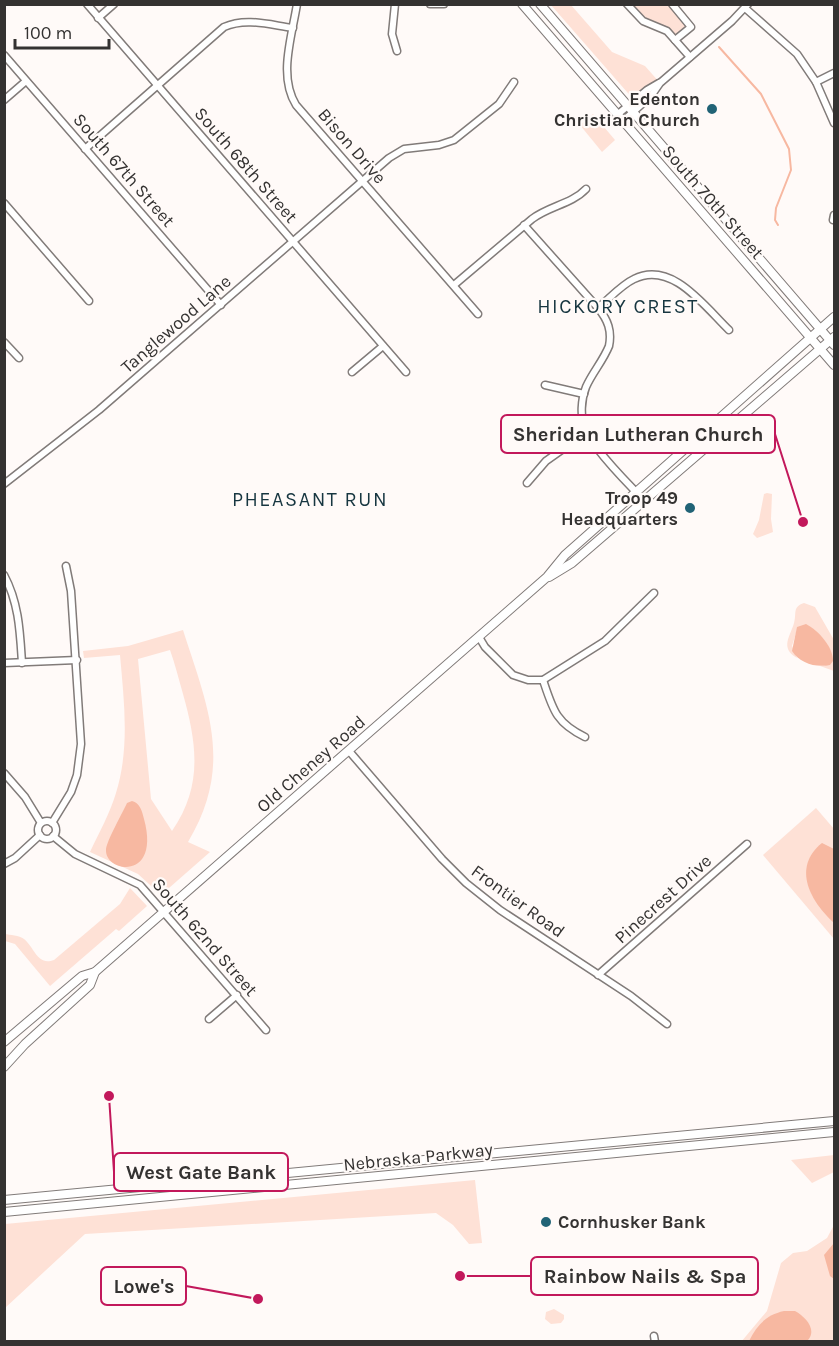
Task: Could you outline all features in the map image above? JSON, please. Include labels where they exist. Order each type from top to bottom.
[{"type":"main road","name":"South 70th Street","points":[[522,4],[834,365]]},
{"type":"main road","name":"South 70th Street","points":[[540,4],[820,329],[833,341]]},
{"type":"main road","name":"Old Cheney Road","points":[[547,578],[565,555],[834,317]]},
{"type":"main road","name":"Old Cheney Road","points":[[4,1042],[82,976],[95,972],[547,578],[572,563],[820,349],[833,341]]},
{"type":"main road","name":"Old Cheney Road","points":[[4,1068],[21,1047],[90,985],[95,972]]},
{"type":"main road","name":"Nebraska Parkway","points":[[4,1200],[834,1121]]},
{"type":"main road","name":"Nebraska Parkway","points":[[4,1212],[834,1132]]},
{"type":"street","name":"South 68th Street","points":[[87,4],[406,372]]},
{"type":"street","points":[[98,18],[114,4]]},
{"type":"street","name":"Bison Drive","points":[[297,4],[286,74],[291,96],[478,314]]},
{"type":"street","points":[[394,4],[392,34],[397,51]]},
{"type":"street","points":[[430,4],[444,4]]},
{"type":"street","points":[[627,4],[643,21],[662,28],[690,57]]},
{"type":"street","points":[[672,4],[691,27],[675,40]]},
{"type":"street","points":[[620,118],[655,92],[660,83],[746,6],[797,54],[816,82],[834,123]]},
{"type":"street","points":[[85,149],[217,31],[232,23],[247,21],[293,28]]},
{"type":"street","name":"South 67th Street","points":[[4,56],[221,304]]},
{"type":"street","points":[[816,82],[834,73]]},
{"type":"street","points":[[4,100],[26,81]]},
{"type":"street","name":"Tanglewood Lane","points":[[4,484],[99,410],[389,158],[404,149],[439,145],[454,140],[499,104],[513,82]]},
{"type":"street","points":[[454,285],[544,210],[572,199],[586,189]]},
{"type":"street","points":[[4,203],[89,301]]},
{"type":"street","points":[[524,225],[598,308],[608,323],[609,346],[584,394],[582,417],[586,432],[594,443],[645,501]]},
{"type":"street","points":[[598,308],[633,279],[648,274],[664,275],[680,283],[729,330]]},
{"type":"street","points":[[4,342],[18,358]]},
{"type":"street","points":[[352,372],[383,346]]},
{"type":"street","points":[[545,385],[584,394]]},
{"type":"street","points":[[527,483],[546,461],[586,432]]},
{"type":"street","points":[[52,823],[71,792],[80,761],[81,744],[71,591],[66,566]]},
{"type":"street","points":[[4,574],[12,591],[19,618],[22,663]]},
{"type":"street","points":[[479,637],[485,647],[513,675],[528,681],[543,680],[605,641],[654,593]]},
{"type":"street","points":[[4,663],[76,660]]},
{"type":"street","points":[[543,680],[559,719],[570,730],[585,737]]},
{"type":"street","name":"Frontier Road","points":[[349,751],[442,859],[466,883],[500,910],[631,996],[667,1024]]},
{"type":"street","points":[[4,773],[25,797],[41,823]]},
{"type":"street","points":[[47,821],[56,828],[53,836],[48,838],[40,836],[38,830],[41,823],[47,821]]},
{"type":"street","points":[[4,864],[15,858],[40,836]]},
{"type":"street","name":"South 62nd Street","points":[[53,836],[80,857],[136,882],[266,1030]]},
{"type":"street","name":"Pinecrest Drive","points":[[598,975],[747,844]]},
{"type":"street","points":[[209,1019],[237,995]]},
{"type":"shaded area","points":[[551,5],[571,5],[612,52],[645,66],[660,83],[634,100]]},
{"type":"shaded area","points":[[627,5],[672,5],[691,27],[675,40],[671,35],[648,23]]},
{"type":"shaded area","points":[[593,114],[615,140],[602,152],[580,125]]},
{"type":"shaded area","points":[[764,494],[772,494],[773,532],[757,538],[753,534],[759,520]]},
{"type":"shaded area","points":[[804,603],[815,607],[834,640],[834,671],[820,666],[826,666],[797,630],[792,646],[797,658],[787,646],[796,608]]},
{"type":"shaded area","points":[[806,624],[820,635],[831,650],[833,661],[830,665],[808,664],[792,651],[797,627]]},
{"type":"shaded area","points":[[183,630],[201,685],[212,736],[213,762],[210,787],[202,814],[188,842],[210,852],[161,895],[138,874],[90,852],[111,808],[120,776],[124,742],[124,707],[120,655],[84,658],[83,651],[128,646]],"holes":[[[170,650],[188,712],[194,747],[193,781],[189,798],[172,831],[151,799],[138,659]]]},
{"type":"shaded area","points":[[132,801],[139,805],[144,819],[147,839],[145,853],[139,862],[122,867],[114,864],[108,858],[106,850],[127,803]]},
{"type":"shaded area","points":[[816,808],[834,829],[834,939],[763,855]]},
{"type":"shaded area","points":[[822,843],[834,849],[834,923],[812,895],[806,874],[813,853]]},
{"type":"shaded area","points":[[130,888],[147,906],[119,931],[116,929],[50,986],[15,944],[5,941],[5,934],[20,937],[44,961],[54,960],[120,904]]},
{"type":"shaded area","points":[[834,1155],[834,1172],[812,1183],[791,1160]]},
{"type":"shaded area","points":[[475,1180],[482,1243],[469,1244],[453,1225],[436,1213],[85,1234],[5,1308],[5,1224]]},
{"type":"shaded area","points":[[834,1225],[834,1341],[741,1342],[767,1311],[781,1263],[793,1253],[807,1251],[827,1238]]},
{"type":"shaded area","points":[[834,1243],[834,1279],[830,1276],[824,1255]]},
{"type":"shaded area","points":[[554,1309],[564,1315],[561,1323],[551,1324],[545,1319],[546,1312]]},
{"type":"shaded area","points":[[784,1311],[795,1311],[806,1320],[811,1328],[808,1340],[749,1341],[763,1322],[772,1315]]},
{"type":"waterway","points":[[719,47],[761,94],[789,149],[791,170],[776,208],[775,220],[778,225]]},
{"type":"place","name":"Edenton Christian Church","points":[[712,109]]},
{"type":"place","name":"Troop 49 Headquarters","points":[[690,508]]},
{"type":"place","name":"Sheridan Lutheran Church","points":[[803,522]]},
{"type":"place","name":"West Gate Bank","points":[[109,1096]]},
{"type":"place","name":"Cornhusker Bank","points":[[546,1222]]},
{"type":"place","name":"Rainbow Nails & Spa","points":[[460,1276]]},
{"type":"place","name":"Lowe's","points":[[258,1299]]},
{"type":"district","name":"HICKORY CREST","points":[[618,306]]},
{"type":"district","name":"PHEASANT RUN","points":[[310,499]]}]
